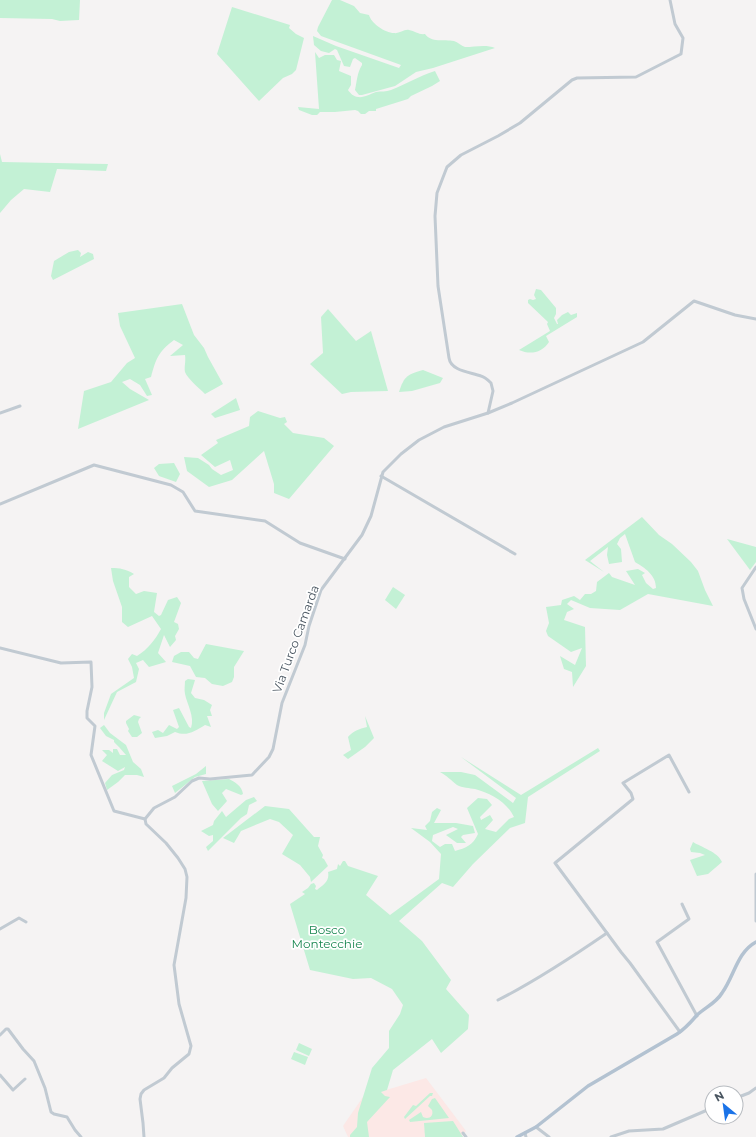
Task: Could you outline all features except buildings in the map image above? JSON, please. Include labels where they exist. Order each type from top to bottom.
[{"type":"main road","points":[[518,1137],[526,1135],[588,1086],[680,1032],[690,1024],[723,992],[744,952],[756,942]]},
{"type":"street","points":[[488,413],[493,391],[492,383],[482,376],[454,367],[450,363],[438,286],[435,216],[437,193],[448,167],[461,155],[520,123],[572,80],[577,78],[636,77],[681,54],[682,38],[675,24],[670,0]]},
{"type":"street","name":"Via Turco Camarda","points":[[145,819],[154,808],[175,797],[196,779],[203,778],[210,780],[252,775],[269,757],[273,749],[282,702],[306,645],[309,626],[321,590],[359,540],[371,516],[381,476],[383,472],[401,454],[419,440],[444,427],[488,413],[519,400],[643,342],[694,301],[735,315],[756,319]]},
{"type":"street","points":[[0,413],[20,406]]},
{"type":"street","points":[[0,504],[94,465],[171,485],[183,492],[195,511],[265,521],[300,543],[345,559]]},
{"type":"street","points":[[381,476],[515,554]]},
{"type":"street","points":[[756,567],[742,588],[744,600],[756,629]]},
{"type":"street","points":[[0,648],[61,663],[91,662],[92,687],[87,711],[87,718],[95,726],[91,754],[114,811],[145,819],[146,824],[166,843],[185,868],[187,877],[186,898],[174,965],[179,1004],[191,1046],[189,1054],[172,1068],[164,1078],[144,1090],[141,1094],[140,1100],[144,1137]]},
{"type":"street","points":[[680,1032],[555,863],[633,799],[631,792],[623,783],[669,755],[689,792]]},
{"type":"street","points":[[756,874],[756,921]]},
{"type":"street","points":[[682,904],[689,919],[657,942],[697,1016]]},
{"type":"street","points":[[0,929],[19,918],[26,922]]},
{"type":"street","points":[[498,1000],[522,988],[563,963],[607,933]]},
{"type":"street","points":[[0,1034],[6,1029],[12,1032],[34,1062],[45,1088],[51,1112],[67,1117],[81,1137]]},
{"type":"street","points":[[0,1075],[12,1090],[25,1079]]},
{"type":"street","points":[[744,1095],[756,1088]]},
{"type":"street","points":[[611,1137],[629,1131],[663,1129],[704,1111]]},
{"type":"street","points":[[536,1127],[550,1137]]},
{"type":"street","points":[[463,1133],[466,1137]]},
{"type":"shaded area","points":[[426,1078],[466,1131],[462,1135],[463,1137],[348,1137],[343,1126],[363,1097]]},
{"type":"green space","points":[[0,0],[80,0],[79,20],[60,21],[52,19],[0,18]]},
{"type":"green space","points":[[332,0],[340,0],[354,6],[360,13],[369,15],[372,21],[379,27],[390,33],[409,30],[425,34],[434,40],[454,41],[465,47],[484,46],[495,48],[416,72],[395,86],[359,95],[355,90],[362,63],[355,58],[353,59],[350,67],[344,66],[337,50],[335,49],[329,53],[321,51],[314,45],[313,36],[336,46],[399,68],[401,65],[321,36],[317,31],[318,27]]},
{"type":"green space","points":[[232,7],[290,25],[289,28],[304,38],[296,70],[292,74],[283,78],[259,101],[217,54]]},
{"type":"green space","points":[[315,52],[319,58],[325,55],[334,55],[337,60],[341,61],[339,71],[351,76],[351,85],[348,90],[352,95],[357,97],[367,96],[376,92],[389,91],[435,71],[440,81],[408,99],[376,109],[376,111],[369,111],[365,114],[361,114],[355,110],[320,112],[317,115],[312,115],[299,110],[298,107],[319,109]]},
{"type":"green space","points":[[0,154],[2,162],[108,164],[106,171],[57,169],[50,192],[24,189],[11,200],[0,213]]},
{"type":"green space","points":[[78,250],[81,253],[80,257],[88,252],[93,254],[94,259],[53,280],[51,276],[54,261],[69,252]]},
{"type":"green space","points":[[536,289],[541,290],[556,308],[554,318],[557,324],[557,320],[568,312],[571,315],[577,313],[577,317],[546,336],[549,342],[543,349],[531,353],[523,352],[519,350],[550,331],[547,324],[548,322],[528,303],[528,300],[530,299],[536,299],[534,295]]},
{"type":"green space","points":[[182,304],[194,335],[204,348],[223,384],[205,394],[186,374],[185,355],[170,356],[183,345],[174,340],[164,348],[158,356],[151,377],[145,379],[152,395],[147,396],[140,385],[130,379],[122,382],[130,389],[149,400],[78,429],[84,391],[111,382],[127,363],[135,358],[120,326],[118,313]]},
{"type":"green space","points":[[328,309],[356,341],[371,331],[388,391],[351,392],[342,394],[310,364],[323,353],[321,317]]},
{"type":"green space","points":[[423,370],[443,378],[440,383],[412,391],[399,392],[407,376]]},
{"type":"green space","points":[[236,398],[240,410],[215,418],[211,414]]},
{"type":"green space","points":[[258,411],[280,418],[285,417],[287,422],[284,424],[293,433],[324,438],[334,446],[289,499],[274,493],[274,484],[264,451],[232,480],[209,487],[187,471],[184,457],[198,458],[221,475],[233,470],[230,460],[215,467],[201,455],[218,443],[216,440],[249,426],[250,417]]},
{"type":"green space","points":[[174,463],[180,474],[176,482],[159,476],[154,468],[159,464]]},
{"type":"green space","points":[[642,517],[659,535],[672,544],[691,562],[698,571],[713,606],[648,594],[620,610],[590,608],[571,600],[567,604],[574,609],[567,612],[564,620],[585,627],[586,666],[573,687],[572,672],[564,669],[560,656],[575,665],[582,648],[571,652],[548,636],[546,631],[549,623],[546,607],[561,605],[562,600],[574,596],[580,600],[585,594],[591,594],[596,591],[597,582],[609,573],[612,577],[635,585],[626,571],[638,569],[645,573],[642,575],[646,583],[653,589],[656,588],[656,583],[652,576],[646,569],[635,562],[625,534],[620,538],[617,544],[621,549],[622,562],[609,564],[607,555],[608,547],[590,561],[604,572],[585,560]]},
{"type":"green space","points":[[727,539],[756,547],[756,562],[750,570]]},
{"type":"green space","points":[[111,568],[123,569],[134,574],[129,577],[129,587],[136,594],[144,591],[157,593],[154,612],[159,616],[161,615],[168,600],[177,597],[181,603],[174,622],[178,624],[179,629],[175,636],[176,640],[170,647],[164,635],[158,653],[166,662],[149,667],[143,660],[136,663],[139,669],[136,682],[117,692],[104,720],[104,713],[111,694],[134,678],[132,667],[128,659],[132,654],[137,656],[145,650],[154,641],[161,629],[152,616],[128,627],[122,622],[122,607],[113,581]]},
{"type":"green space","points":[[393,587],[405,595],[396,609],[385,600]]},
{"type":"green space","points":[[206,644],[244,651],[234,667],[234,677],[232,682],[223,686],[212,684],[205,678],[196,677],[190,666],[172,662],[174,656],[181,652],[189,652],[194,658],[198,659]]},
{"type":"green space","points":[[188,679],[195,680],[191,693],[195,698],[204,700],[212,705],[210,710],[212,716],[207,716],[211,727],[205,725],[191,733],[183,734],[175,732],[167,736],[155,738],[152,732],[158,730],[163,733],[169,725],[177,729],[179,727],[173,710],[179,708],[189,727],[191,728],[192,719],[185,690],[185,681]]},
{"type":"green space","points":[[134,715],[141,717],[138,722],[142,733],[137,737],[132,737],[128,731],[129,729],[126,723],[126,721]]},
{"type":"green space","points":[[365,716],[374,738],[365,747],[348,759],[343,755],[351,750],[348,737],[356,730],[367,727]]},
{"type":"green space","points":[[104,725],[110,733],[126,745],[133,762],[141,769],[144,777],[137,775],[125,775],[107,790],[105,783],[112,775],[124,770],[125,767],[118,771],[102,761],[107,755],[102,750],[109,750],[113,753],[113,749],[117,749],[120,755],[126,755],[114,742],[114,740],[106,736],[100,728]]},
{"type":"green space","name":"Bosco Montecchie","points":[[598,748],[600,751],[528,797],[525,823],[510,828],[473,864],[453,887],[442,883],[399,921],[422,941],[451,980],[446,989],[469,1015],[468,1029],[441,1053],[432,1039],[393,1070],[387,1090],[381,1092],[385,1096],[390,1097],[367,1122],[369,1137],[350,1137],[357,1127],[358,1113],[372,1068],[389,1048],[389,1031],[400,1014],[403,1005],[392,989],[371,978],[353,979],[310,970],[290,904],[305,894],[302,892],[311,884],[314,883],[316,886],[315,889],[317,890],[327,880],[328,872],[337,869],[338,864],[340,866],[343,861],[345,861],[348,866],[378,876],[366,895],[390,915],[439,879],[441,854],[430,842],[411,828],[427,830],[425,826],[430,821],[432,812],[437,808],[441,810],[434,823],[456,823],[473,826],[475,833],[463,835],[461,837],[466,843],[457,843],[446,835],[458,829],[453,827],[433,835],[432,841],[440,847],[445,844],[452,844],[455,851],[469,846],[478,834],[467,808],[478,798],[487,799],[492,805],[480,817],[481,820],[490,815],[493,820],[485,829],[496,832],[509,819],[514,817],[507,807],[498,799],[475,789],[459,786],[440,772],[461,772],[475,775],[513,803],[516,798],[461,757],[521,795]]},
{"type":"green space","points":[[206,766],[206,774],[195,777],[175,793],[172,786],[196,774]]},
{"type":"green space","points":[[229,779],[240,787],[243,794],[241,795],[226,789],[222,793],[227,801],[218,811],[212,804],[202,781]]},
{"type":"green space","points":[[254,797],[257,801],[249,805],[247,814],[241,818],[208,851],[206,847],[213,841],[213,835],[209,836],[201,831],[213,825],[214,821],[222,811],[226,817],[246,800]]},
{"type":"green space","points":[[265,806],[289,809],[314,837],[320,837],[318,846],[323,855],[322,858],[328,866],[311,882],[310,877],[300,865],[282,854],[293,835],[279,822],[270,819],[241,831],[234,843],[223,838]]},
{"type":"green space","points":[[693,842],[717,855],[722,862],[708,874],[697,876],[690,860],[705,855],[691,852],[690,849]]},
{"type":"green space","points":[[299,1043],[312,1049],[309,1056],[296,1050]]},
{"type":"green space","points":[[294,1052],[308,1057],[305,1065],[291,1059]]},
{"type":"green space","points":[[430,1093],[433,1093],[432,1096],[430,1096],[405,1119],[404,1117],[413,1105],[416,1106]]},
{"type":"green space","points":[[435,1098],[449,1118],[410,1122],[409,1120],[421,1112],[423,1117],[430,1117],[432,1110],[428,1106],[432,1099]]},
{"type":"green space","points":[[453,1121],[463,1137],[425,1137],[424,1123]]}]
